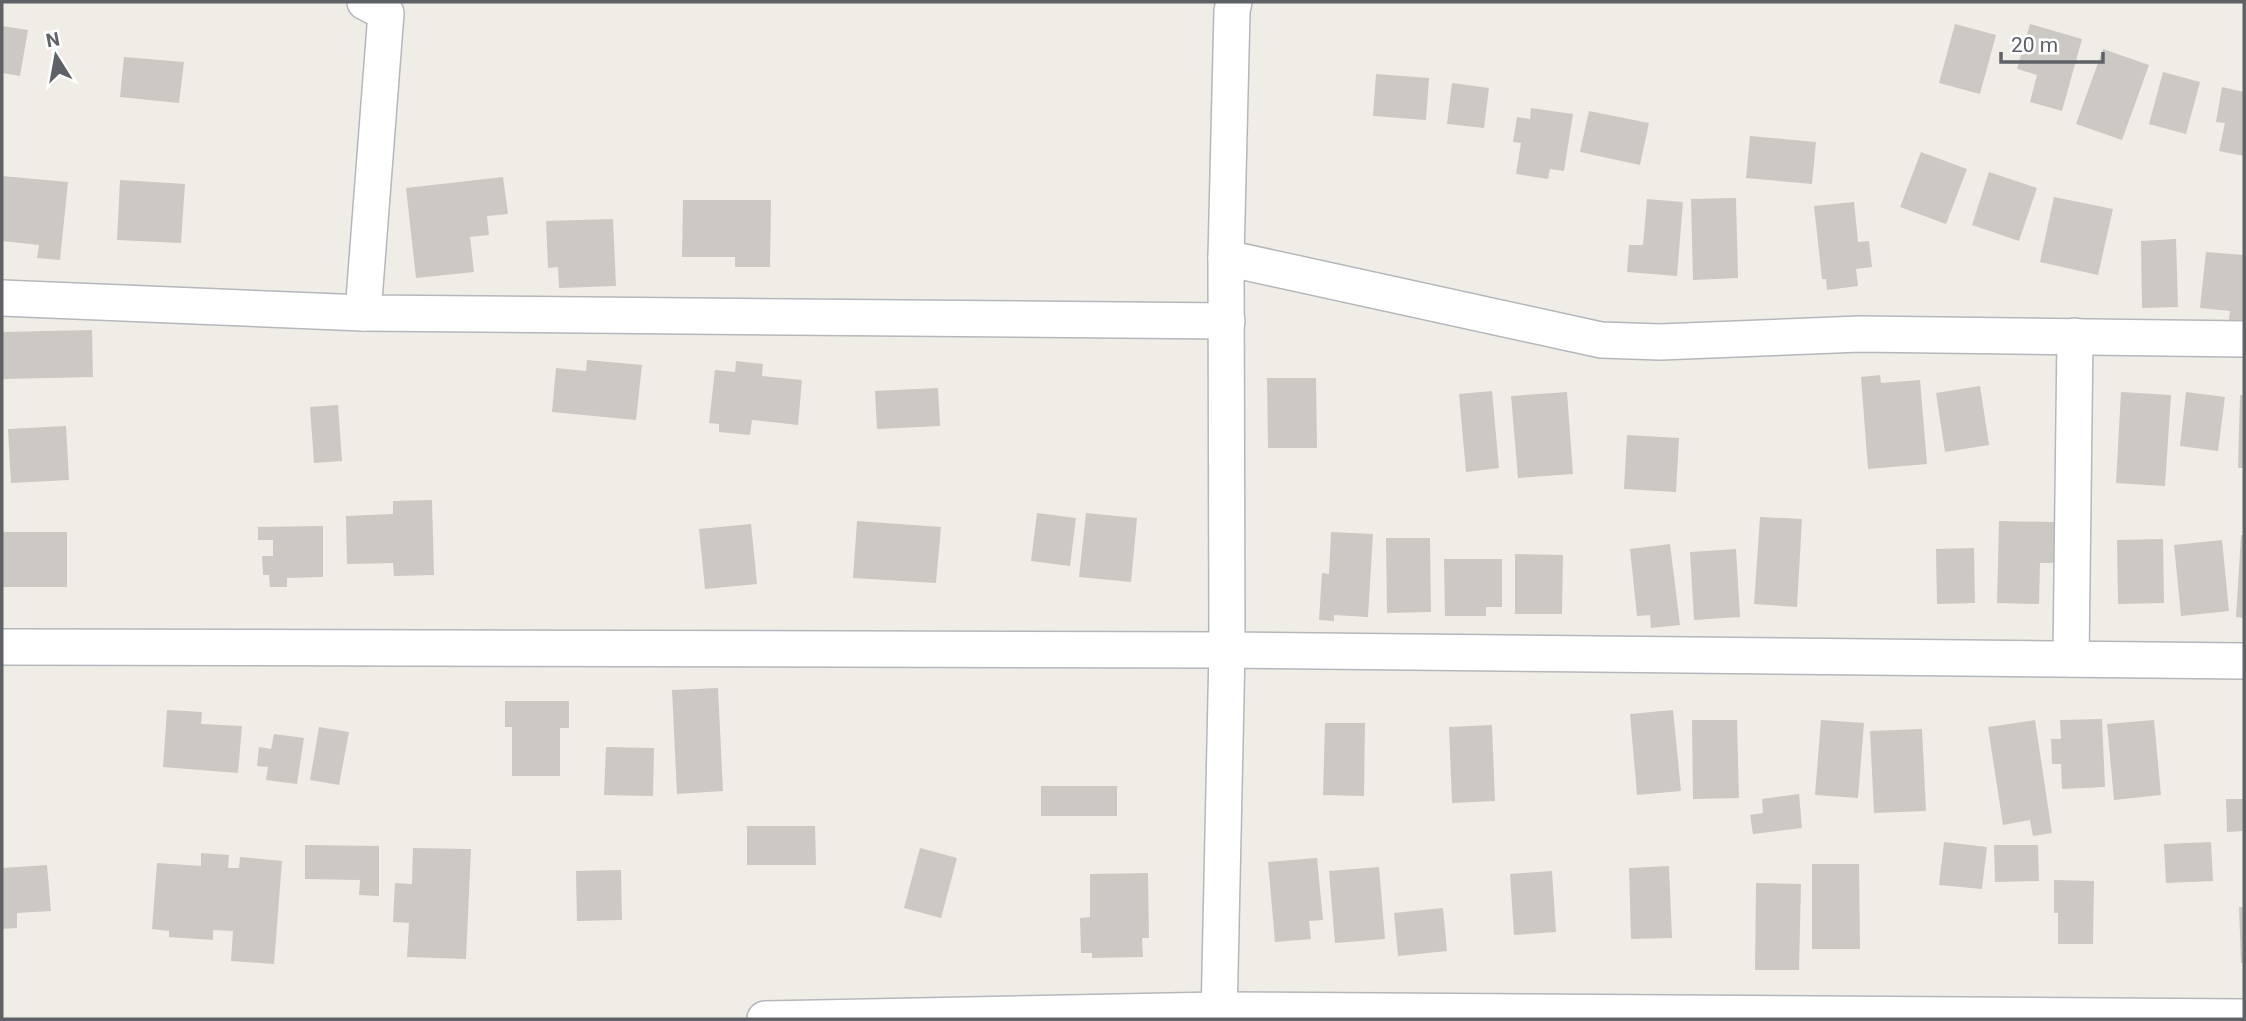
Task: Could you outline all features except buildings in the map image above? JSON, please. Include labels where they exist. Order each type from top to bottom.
[{"type":"street","points":[[1219,1014],[1227,650],[1226,258],[1234,2]]},
{"type":"street","points":[[363,313],[385,5]]},
{"type":"street","points":[[1226,258],[1601,340],[1660,342],[1860,334],[2244,339]]},
{"type":"street","points":[[2,298],[363,313],[1227,321]]},
{"type":"street","points":[[2071,659],[2075,335]]},
{"type":"street","points":[[2,647],[1227,650],[2244,661]]},
{"type":"street","points":[[765,1019],[1219,1014],[2244,1017]]}]
